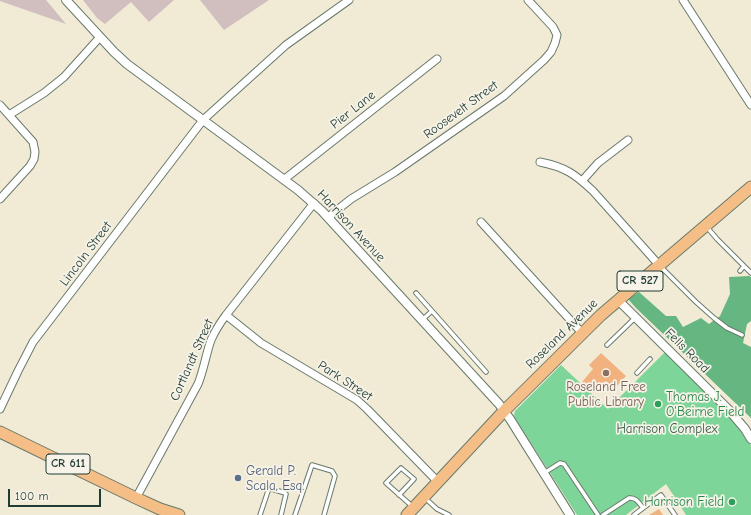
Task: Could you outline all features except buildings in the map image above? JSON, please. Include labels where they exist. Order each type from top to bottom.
[{"type":"main road","name":"Roseland Avenue","points":[[410,511],[582,333],[618,300],[751,187]]},
{"type":"main road","name":"CR 611","points":[[0,432],[136,498],[156,512]]},
{"type":"main road","points":[[156,512],[179,515]]},
{"type":"street","name":"Harrison Avenue","points":[[66,0],[127,64],[284,179],[314,203],[329,218],[510,419],[570,515]]},
{"type":"street","points":[[203,120],[286,45],[349,0]]},
{"type":"street","name":"Roosevelt Street","points":[[329,218],[351,199],[395,172],[504,96],[544,60],[551,52],[557,35],[553,27],[528,0]]},
{"type":"street","points":[[683,0],[751,105]]},
{"type":"street","points":[[9,115],[44,93],[64,77],[100,37]]},
{"type":"street","name":"Pier Lane","points":[[284,179],[437,59]]},
{"type":"street","points":[[0,105],[33,142],[35,152],[34,159],[30,166],[0,199]]},
{"type":"street","name":"Lincoln Street","points":[[0,409],[15,376],[34,342],[203,120]]},
{"type":"street","points":[[582,181],[598,163],[628,140]]},
{"type":"street","points":[[540,162],[555,165],[575,175],[594,191],[659,265]]},
{"type":"street","name":"Cortlandt Street","points":[[136,498],[198,384],[211,340],[215,332],[226,315],[314,203]]},
{"type":"street","points":[[481,222],[582,333]]},
{"type":"street","name":"Fells Road","points":[[618,300],[748,427],[751,439]]},
{"type":"street","name":"Park Street","points":[[226,315],[261,343],[357,400],[438,482]]},
{"type":"lane","points":[[706,225],[717,239],[751,273]]},
{"type":"lane","points":[[659,265],[714,318],[727,328],[742,335]]},
{"type":"lane","points":[[740,271],[744,266]]},
{"type":"lane","points":[[416,293],[486,372]]},
{"type":"lane","points":[[421,320],[432,311]]},
{"type":"lane","points":[[607,345],[636,317]]},
{"type":"lane","points":[[637,373],[650,359]]},
{"type":"lane","points":[[544,473],[560,463],[564,464],[598,515]]},
{"type":"lane","points":[[295,515],[312,465],[332,471],[335,476],[324,515]]},
{"type":"lane","points":[[399,495],[414,479],[401,468],[386,483],[399,495],[410,511]]},
{"type":"lane","points":[[260,515],[268,492],[272,489],[286,494],[281,515]]},
{"type":"lane","points":[[634,515],[661,495],[676,515]]},
{"type":"lane","points":[[424,497],[437,509],[449,515]]},
{"type":"lane","points":[[603,515],[629,498],[635,499],[643,508]]},
{"type":"shaded area","points":[[46,0],[66,24],[0,1]]},
{"type":"shaded area","points":[[83,0],[174,0],[149,22],[131,2],[105,24],[97,18]]},
{"type":"shaded area","points":[[200,0],[269,0],[224,30]]},
{"type":"green space","points":[[729,277],[751,277],[751,321],[747,324],[743,343],[751,347],[751,418],[628,299],[639,292],[666,316],[676,316],[683,327],[701,318],[709,324],[720,316],[730,294]]},
{"type":"green space","name":"Harrison Complex","points":[[666,351],[694,378],[742,429],[751,445],[751,515],[686,515],[666,484],[626,515],[577,515],[515,418],[515,411],[561,365],[608,409]]},
{"type":"place","name":"Roseland Free Public Library","points":[[606,373]]},
{"type":"place","name":"Thomas J. O'Beirne Field","points":[[658,404]]},
{"type":"place","name":"Gerald P. Scala, Esq.","points":[[238,478]]},
{"type":"place","name":"Harrison Field","points":[[732,502]]}]
